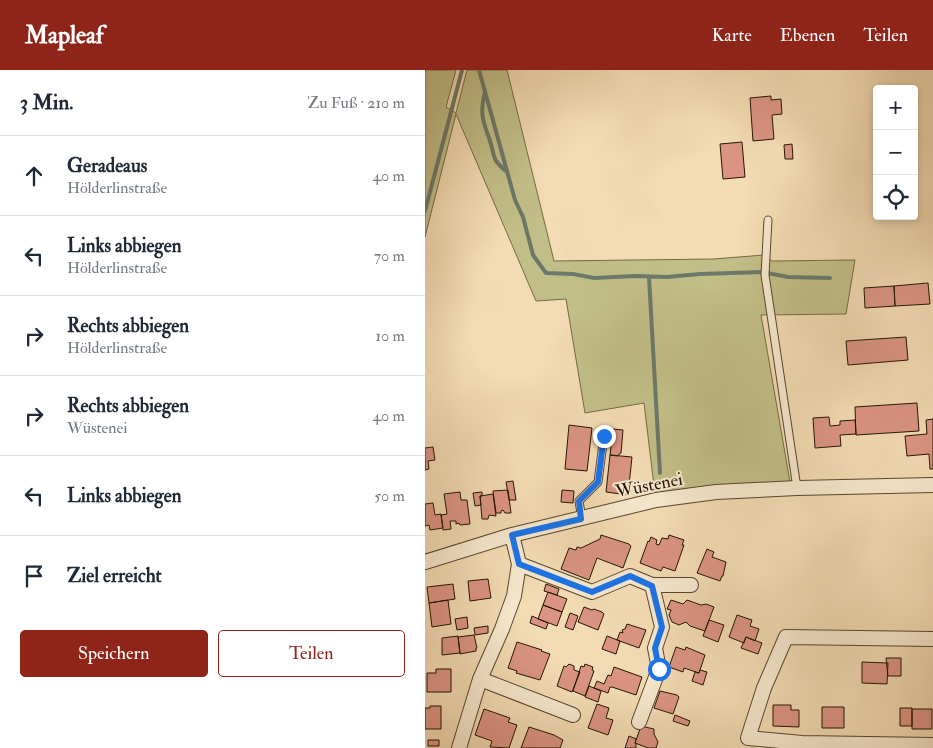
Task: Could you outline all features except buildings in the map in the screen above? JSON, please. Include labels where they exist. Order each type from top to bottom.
[{"type":"street","name":"Wüstenei","points":[[425,562],[512,535],[656,500],[716,492],[933,485]]},
{"type":"street","points":[[459,748],[480,679],[511,604],[519,564],[512,535]]},
{"type":"street","points":[[519,564],[592,592],[630,576],[652,586],[691,585]]},
{"type":"street","points":[[639,722],[659,669],[655,648],[662,627],[652,586]]},
{"type":"street","points":[[933,639],[786,637],[765,688],[748,738],[802,743],[933,745]]},
{"type":"street","points":[[480,679],[573,715]]},
{"type":"lane","points":[[768,220],[765,273],[797,488]]},
{"type":"lane","points":[[581,519],[579,501],[598,482],[604,436]]},
{"type":"shaded area","points":[[425,70],[456,70],[446,107],[456,113],[467,70],[507,70],[554,261],[714,259],[764,255],[772,261],[855,260],[846,314],[761,315],[790,482],[655,494],[644,403],[585,413],[566,299],[536,301],[456,114],[425,237]]},
{"type":"waterway","points":[[425,211],[462,70]]},
{"type":"waterway","points":[[479,70],[515,200],[523,217],[533,255],[546,273],[573,274],[594,278],[667,277],[762,272],[788,277],[830,278]]},
{"type":"waterway","points":[[485,92],[482,110],[485,126],[495,159],[507,172]]},
{"type":"waterway","points":[[649,277],[660,473]]},
{"type":"route","points":[[604,436],[598,482],[579,501],[581,519],[512,535],[519,564],[592,592],[630,576],[652,586],[662,627],[655,648],[659,669]]}]
